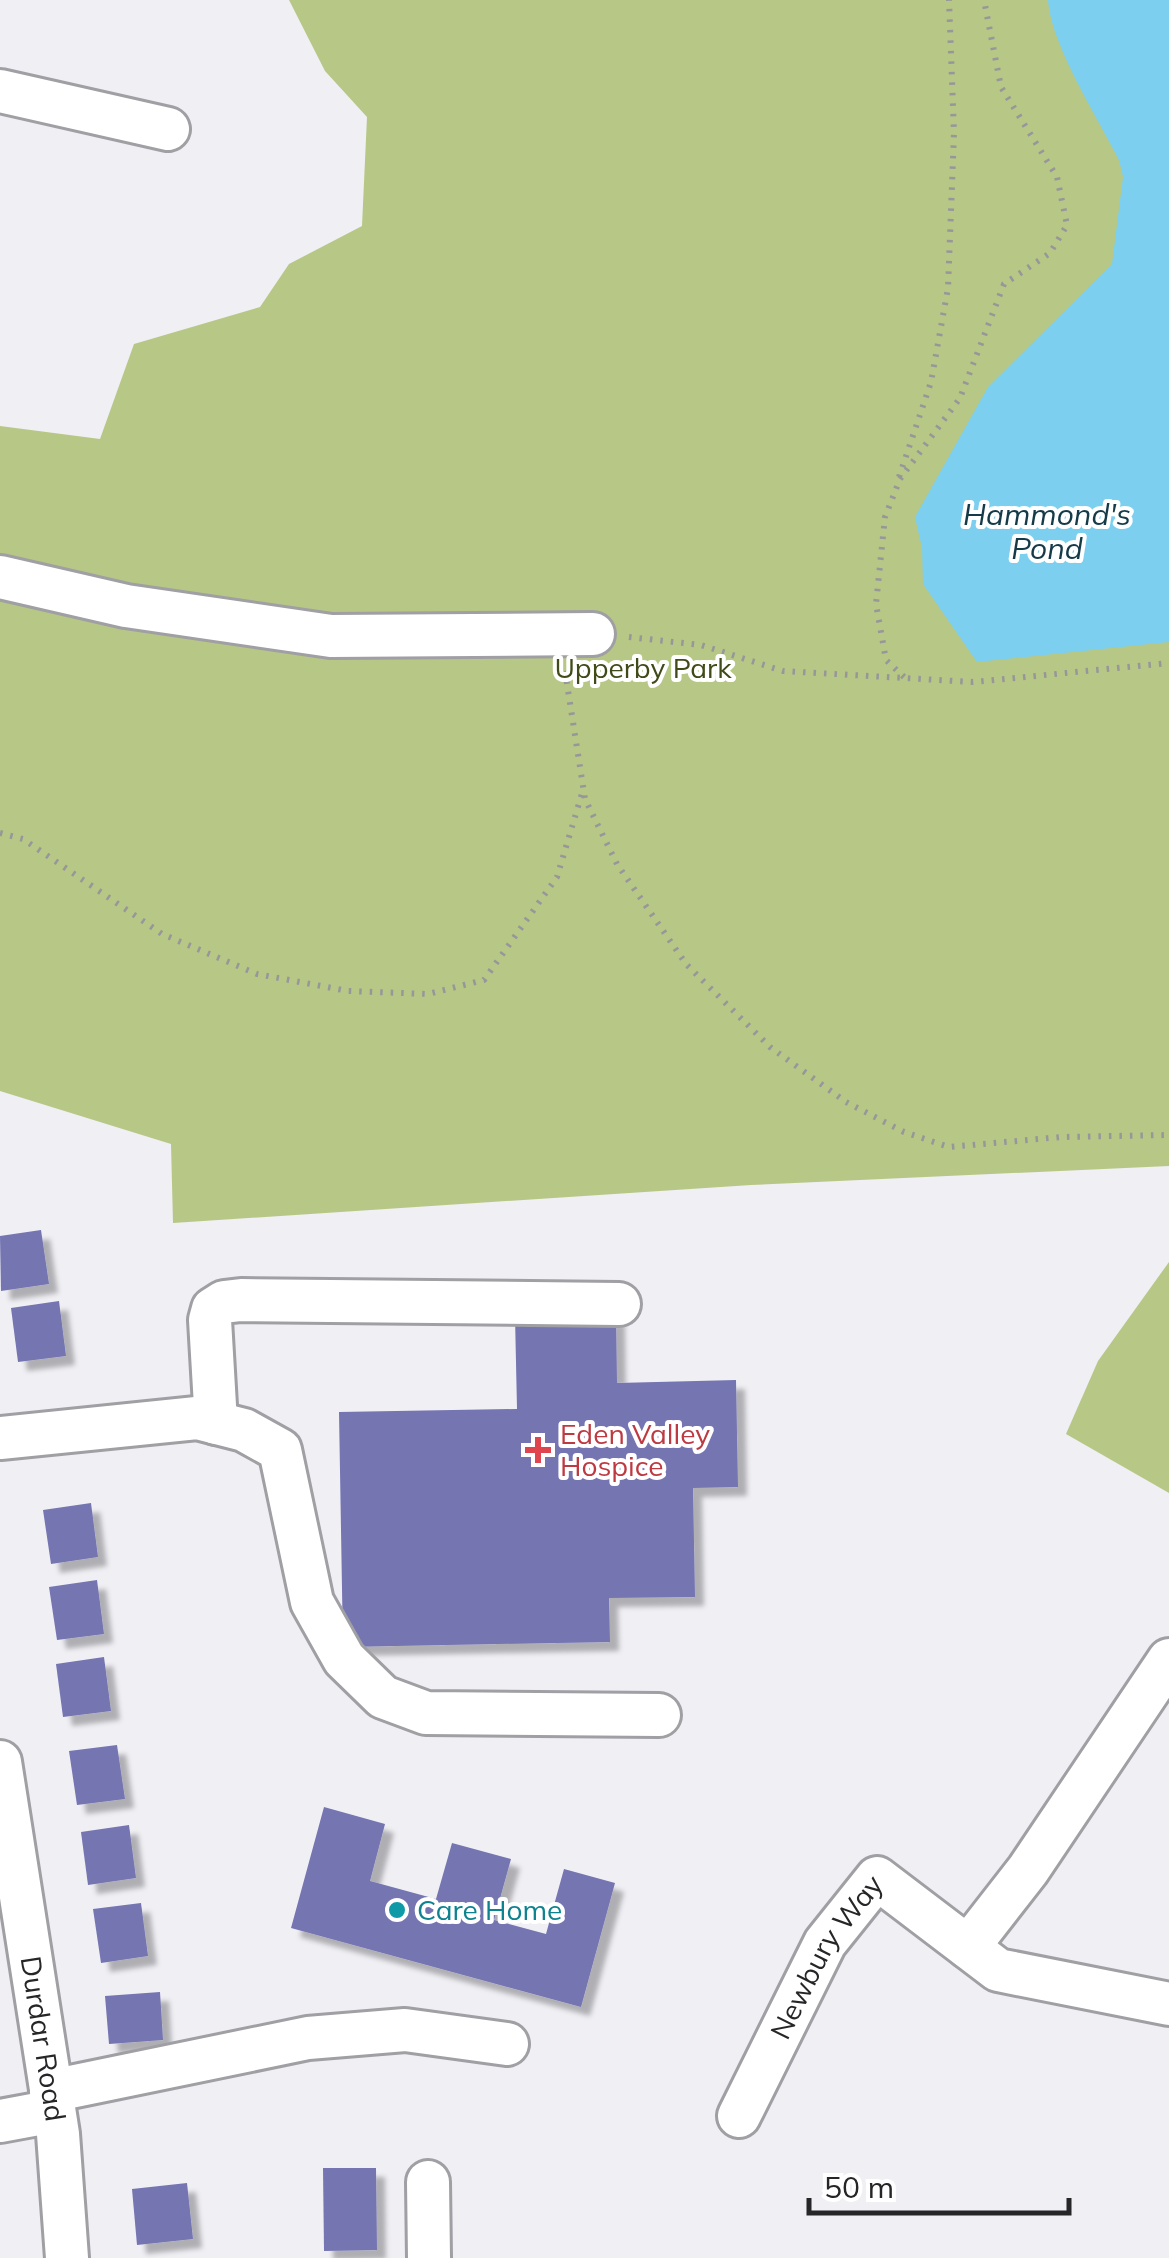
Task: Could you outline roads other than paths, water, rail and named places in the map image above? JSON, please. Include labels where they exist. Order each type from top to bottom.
[{"type":"street","points":[[0,91],[168,129]]},
{"type":"street","points":[[0,577],[126,606],[331,636],[577,634]]},
{"type":"street","points":[[216,1423],[210,1320],[213,1310],[224,1302],[619,1304]]},
{"type":"street","points":[[0,1438],[197,1418],[244,1430],[280,1450],[312,1602],[344,1660],[383,1697],[426,1713],[659,1715]]},
{"type":"street","points":[[968,1946],[1028,1870],[1169,1660]]},
{"type":"street","name":"Durdar Road","points":[[0,1762],[52,2101],[67,2258]]},
{"type":"street","name":"Newbury Way","points":[[738,2116],[825,1943],[877,1878],[998,1970],[1169,2004]]},
{"type":"street","points":[[0,2121],[52,2101],[308,2038],[405,2030],[507,2044]]},
{"type":"street","points":[[428,2182],[429,2258]]},
{"type":"water","name":"Hammond's Pond","points":[[1048,0],[1169,0],[1169,642],[977,662],[923,584],[922,548],[915,517],[988,387],[1112,264],[1123,177],[1119,160],[1057,38]]},
{"type":"place","name":"Eden Valley Hospice","points":[[538,1450]]},
{"type":"place","name":"Care Home","points":[[397,1910]]},
{"type":"park label","name":"Upperby Park","points":[[643,668]]}]
